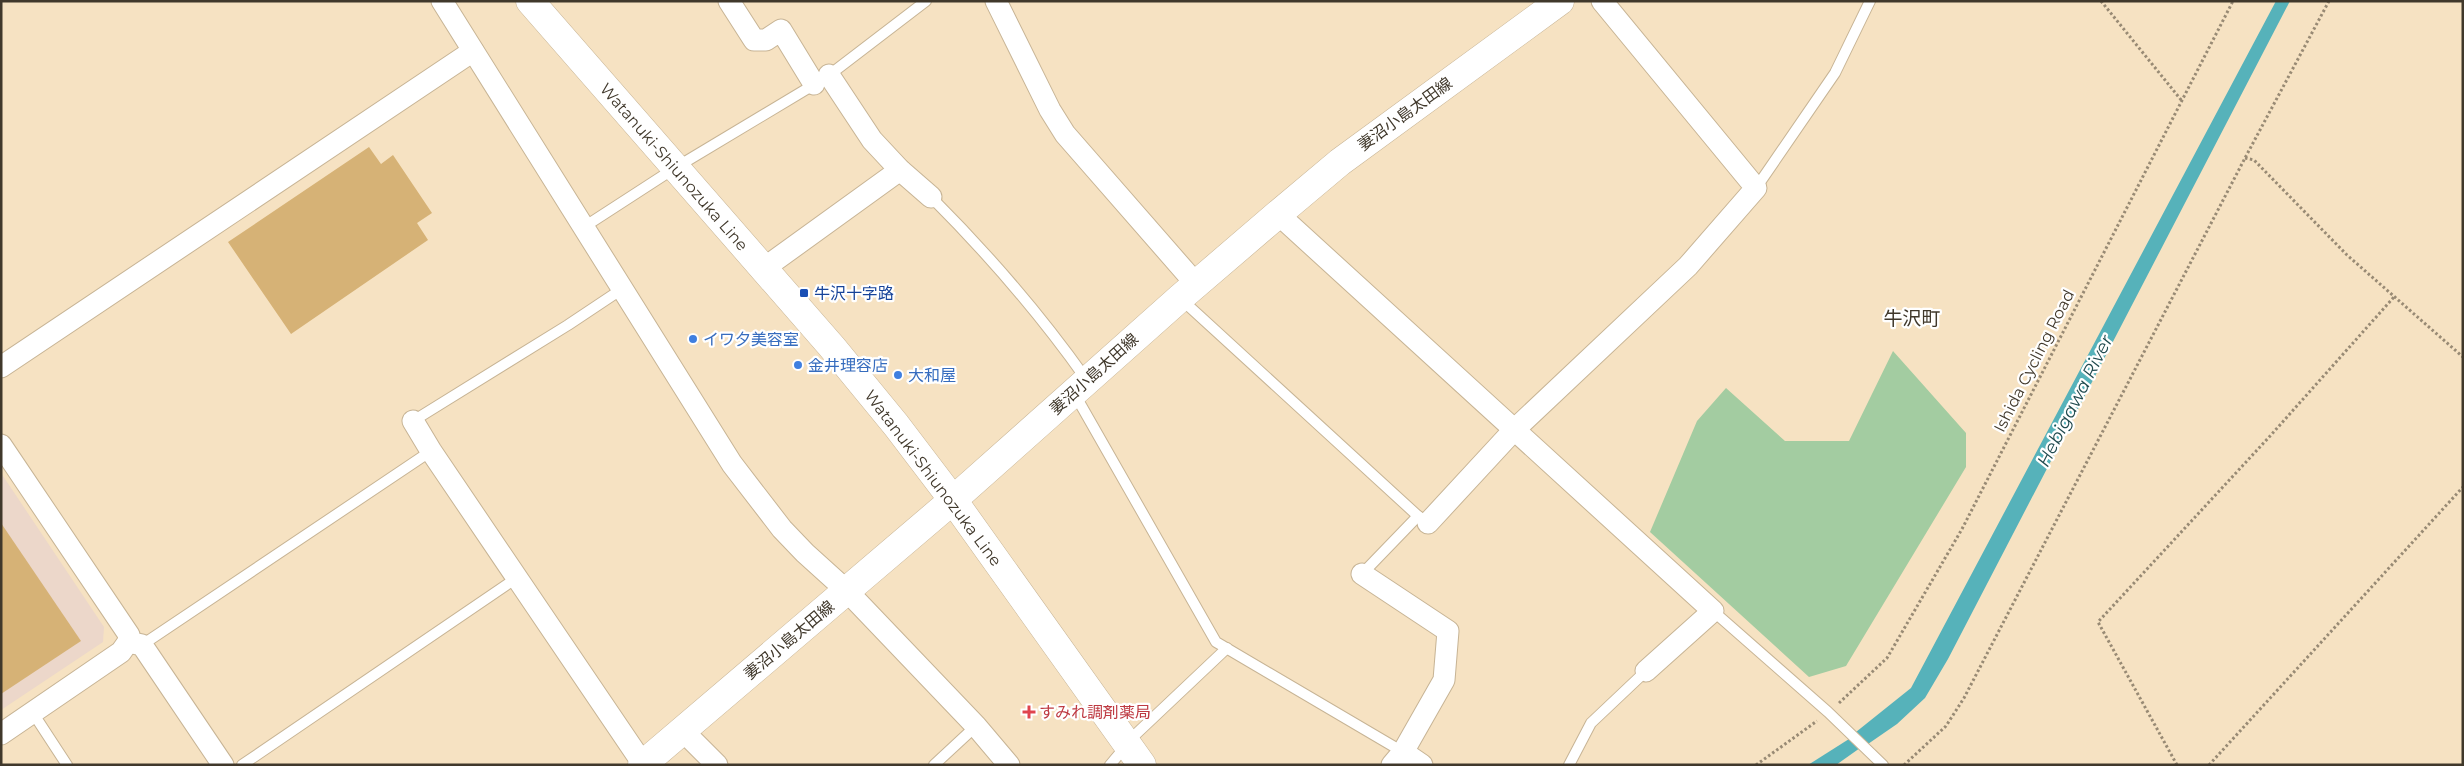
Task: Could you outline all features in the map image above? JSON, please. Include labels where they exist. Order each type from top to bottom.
[{"type":"main road","name":"Watanuki-Shiunozuka Line","points":[[530,1],[832,347],[954,500],[1126,758]]},
{"type":"main road","name":"妻沼小島太田線","points":[[643,764],[954,500],[1188,291],[1340,162],[1560,1]]},
{"type":"street","points":[[442,1],[732,464],[757,499],[805,553],[848,591],[976,726],[1009,765]]},
{"type":"street","points":[[729,1],[754,40],[766,40],[781,30],[872,140],[900,170],[931,197]]},
{"type":"street","points":[[996,1],[1050,110],[1065,134],[1188,291]]},
{"type":"street","points":[[1423,520],[1513,431],[1688,266],[1756,188],[1602,1]]},
{"type":"street","points":[[1,367],[473,51]]},
{"type":"street","points":[[763,268],[900,170]]},
{"type":"street","points":[[1278,214],[1513,431],[1713,611],[1646,671]]},
{"type":"street","points":[[413,421],[431,451],[643,764]]},
{"type":"street","points":[[1,445],[135,644],[222,765]]},
{"type":"street","points":[[1362,574],[1448,631],[1444,680],[1398,758],[1422,765]]},
{"type":"street","points":[[1,734],[120,652],[135,644]]},
{"type":"street","points":[[682,730],[717,765]]},
{"type":"lane","points":[[584,227],[675,168],[822,80],[926,1]]},
{"type":"lane","points":[[1756,188],[1835,73],[1870,1]]},
{"type":"lane","points":[[931,197],[986,256],[1061,343],[1081,386],[1216,642],[1398,758]]},
{"type":"lane","points":[[413,421],[568,325],[622,289]]},
{"type":"lane","points":[[1188,291],[1423,520],[1362,574]]},
{"type":"lane","points":[[135,644],[431,451]]},
{"type":"lane","points":[[242,765],[518,577]]},
{"type":"lane","points":[[1713,611],[1831,715],[1884,765]]},
{"type":"lane","points":[[1126,758],[1136,734],[1227,648]]},
{"type":"lane","points":[[1569,765],[1591,723],[1646,671]]},
{"type":"lane","points":[[32,713],[67,765]]},
{"type":"lane","points":[[934,765],[976,726]]},
{"type":"path","points":[[2101,1],[2182,101]]},
{"type":"path","name":"Ishida Cycling Road","points":[[1756,765],[1831,715],[1881,665],[1903,634],[1962,529],[2233,1]]},
{"type":"path","points":[[1904,765],[1946,726],[1964,698],[2245,158],[2329,1]]},
{"type":"path","points":[[2245,158],[2254,160],[2309,218],[2394,297],[2463,357]]},
{"type":"path","points":[[2177,765],[2098,622],[2271,435],[2394,297]]},
{"type":"path","points":[[2208,765],[2463,487]]},
{"type":"shaded area","points":[[1,473],[104,627],[103,642],[1,710]]},
{"type":"green space","points":[[1893,351],[1966,433],[1966,467],[1846,666],[1809,677],[1650,532],[1697,421],[1726,388],[1785,441],[1849,441]]},
{"type":"water","name":"Hebigawa River","points":[[2276,1],[2290,1],[1948,659],[1925,698],[1897,724],[1868,744],[1856,732],[1911,688]]},
{"type":"water","points":[[1849,739],[1860,748],[1836,765],[1808,765]]},
{"type":"building","points":[[369,147],[381,164],[393,155],[432,213],[417,223],[428,240],[291,334],[228,242]]},
{"type":"building","points":[[1,523],[81,641],[1,694]]},
{"type":"place","name":"牛沢十字路","points":[[804,293]]},
{"type":"place","name":"イワ夕美容室","points":[[693,339]]},
{"type":"place","name":"金井理容店","points":[[798,365]]},
{"type":"place","name":"大和屋","points":[[898,375]]},
{"type":"place","name":"すみれ調剤薬局","points":[[1029,712]]},
{"type":"district","name":"牛沢町","points":[[1912,318]]}]
